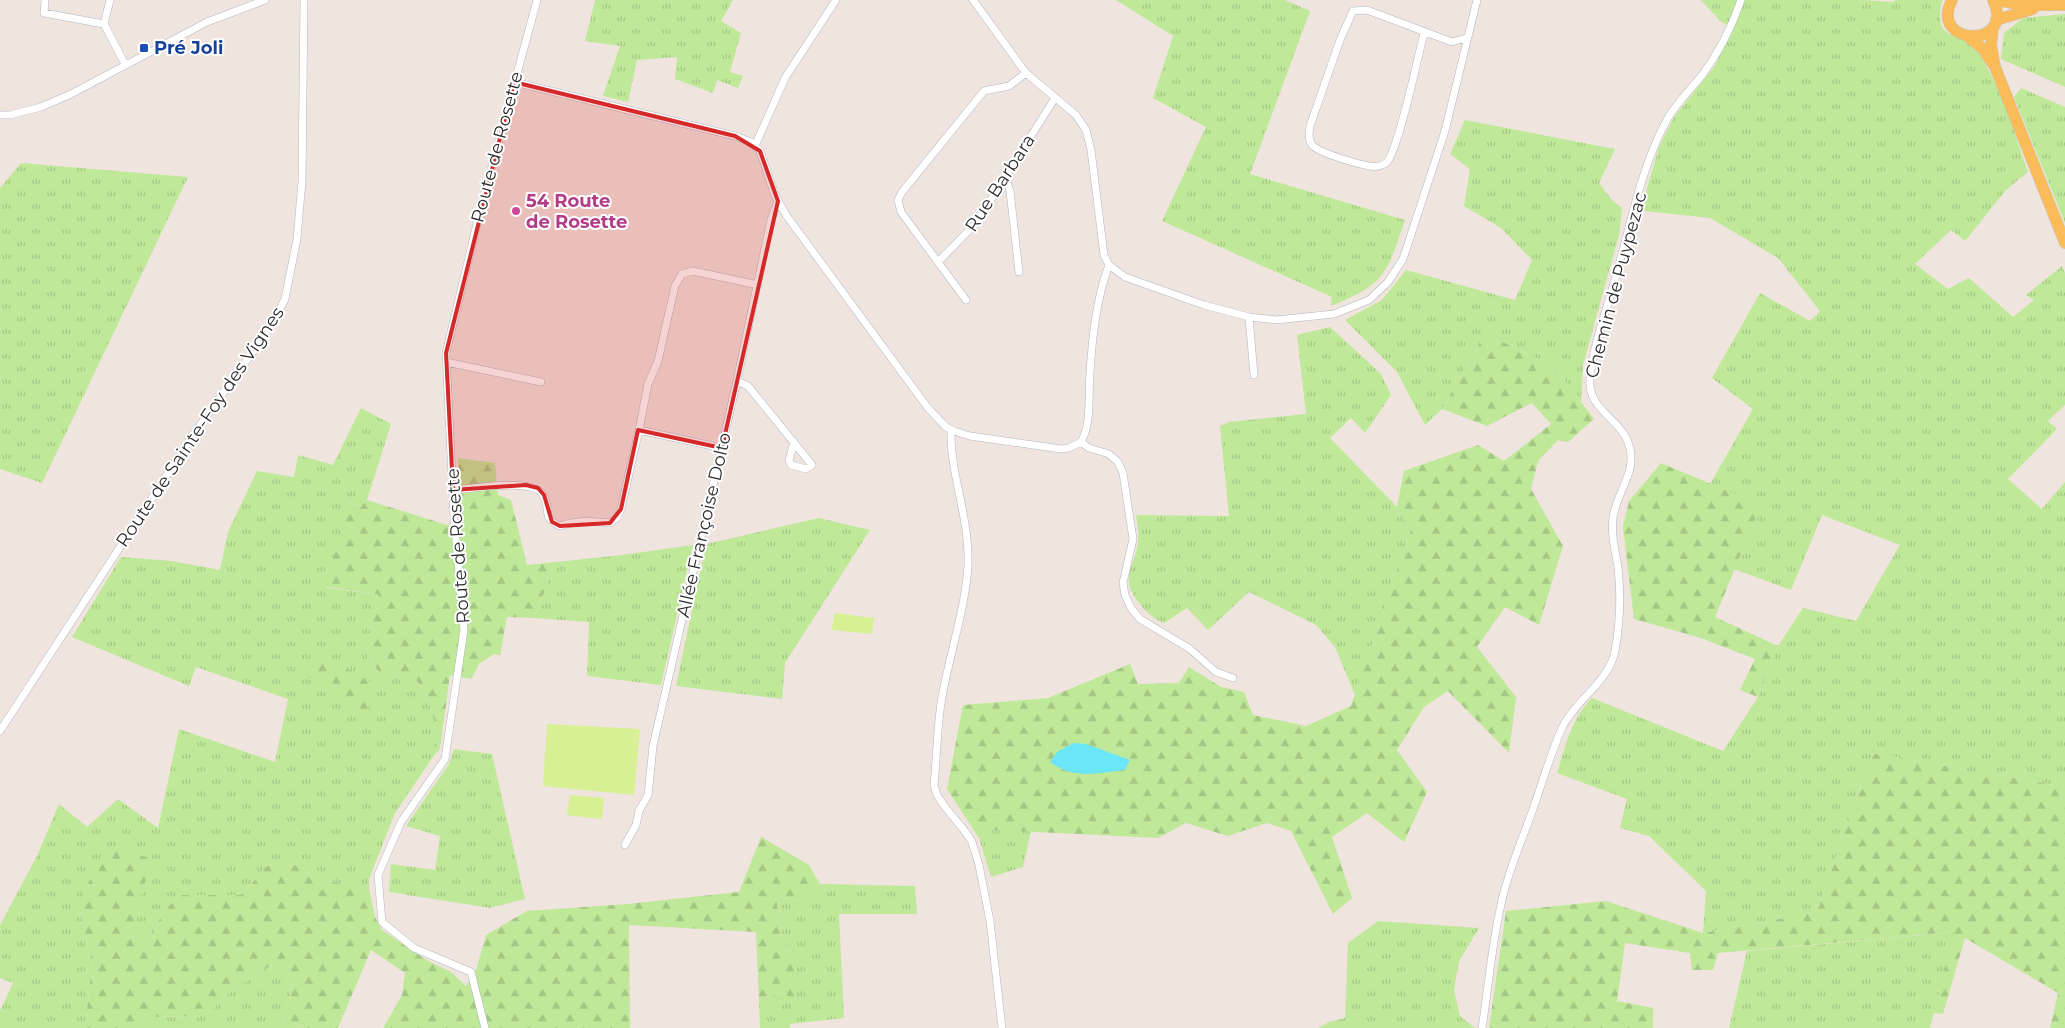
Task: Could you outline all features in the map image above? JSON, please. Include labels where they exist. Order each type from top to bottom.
[{"type":"main road","points":[[1952,0],[1948,10],[1952,26],[1983,49],[1995,67]]},
{"type":"main road","points":[[1993,0],[1997,13],[1991,45],[1995,67],[2065,243]]},
{"type":"main road","points":[[1998,0],[2022,5],[2060,5]]},
{"type":"main road","points":[[1969,37],[1982,36],[1994,23],[2023,11],[2060,5]]},
{"type":"street","points":[[45,0],[44,12],[104,24]]},
{"type":"street","points":[[110,0],[104,24],[126,64]]},
{"type":"street","points":[[0,115],[41,107],[72,94],[207,22],[265,0]]},
{"type":"street","name":"Route de Sainte-Foy des Vignes","points":[[0,731],[197,429],[268,331],[285,299],[297,238],[302,181],[304,0]]},
{"type":"street","name":"Route de Rosette","points":[[485,1028],[471,972],[414,948],[382,922],[378,875],[401,822],[445,759],[464,630],[453,490],[446,353],[481,207],[537,0]]},
{"type":"street","points":[[755,146],[785,78],[836,0]]},
{"type":"street","points":[[973,0],[1026,73],[1076,115],[1086,130],[1091,150],[1104,255],[1109,266],[1125,276],[1204,305],[1248,318],[1276,320],[1334,314],[1369,300],[1388,282],[1403,259],[1445,131],[1457,88],[1466,38],[1477,0]]},
{"type":"street","name":"Chemin de Puypezac","points":[[1482,1028],[1502,898],[1520,842],[1563,726],[1574,706],[1603,677],[1610,666],[1614,654],[1620,591],[1612,531],[1614,513],[1628,478],[1632,462],[1630,445],[1621,431],[1602,412],[1592,395],[1590,387],[1590,376],[1602,328],[1627,236],[1658,137],[1670,114],[1705,71],[1722,45],[1741,0]]},
{"type":"street","points":[[1424,33],[1402,120],[1388,161],[1382,166],[1370,166],[1319,150],[1312,144],[1308,137],[1310,126],[1340,40],[1353,11],[1367,10],[1452,42],[1466,38]]},
{"type":"street","points":[[966,300],[901,212],[898,200],[902,192],[984,92],[1009,86],[1026,73]]},
{"type":"street","points":[[514,82],[735,136],[751,142],[760,151],[778,201],[786,215],[902,373],[934,415],[951,430],[970,436],[1061,449],[1076,446],[1081,442],[1087,427],[1090,371],[1098,306],[1103,282],[1109,266]]},
{"type":"street","name":"Rue Barbara","points":[[938,262],[956,246],[976,223],[1055,98]]},
{"type":"street","points":[[1005,176],[1010,191],[1019,272]]},
{"type":"street","name":"Allée Françoise Dolto","points":[[625,845],[636,825],[648,795],[653,746],[722,448],[771,220],[778,201]]},
{"type":"street","points":[[453,490],[526,485],[538,488],[544,495],[548,517],[552,522],[560,526],[568,523],[599,521],[610,523],[617,518],[621,509],[648,384],[656,368],[679,278],[687,272],[693,271],[758,285]]},
{"type":"street","points":[[1248,318],[1254,375]]},
{"type":"street","points":[[446,362],[541,382]]},
{"type":"street","points":[[737,381],[748,386],[794,442]]},
{"type":"street","points":[[638,430],[722,448]]},
{"type":"street","points":[[951,430],[950,443],[964,511],[968,564],[966,591],[942,699],[934,785],[937,795],[972,842],[990,921],[1002,1028]]},
{"type":"street","points":[[1081,442],[1089,448],[1109,454],[1118,462],[1123,473],[1133,539],[1123,583],[1125,595],[1131,608],[1140,619],[1190,649],[1216,672],[1233,678]]},
{"type":"highlighted area","points":[[514,82],[735,136],[760,151],[767,169],[778,201],[722,448],[638,430],[621,509],[610,523],[560,526],[552,522],[544,495],[538,488],[526,485],[453,490],[446,353]]},
{"type":"green space","points":[[595,0],[733,0],[721,21],[741,33],[730,72],[743,76],[738,88],[717,80],[713,93],[675,79],[677,57],[637,60],[628,102],[603,96],[620,46],[585,41]]},
{"type":"green space","points":[[1116,0],[1285,0],[1310,11],[1250,174],[1405,220],[1394,253],[1382,275],[1374,283],[1363,291],[1331,306],[1332,297],[1162,221],[1206,127],[1153,98],[1173,36]]},
{"type":"green space","points":[[1701,0],[1863,0],[1893,2],[1896,0],[1942,0],[1940,14],[1944,29],[1948,34],[1969,43],[1980,53],[2003,102],[2028,172],[2006,190],[1965,241],[1951,230],[1915,264],[1948,289],[1969,278],[2013,317],[2034,300],[2026,295],[2062,266],[2065,273],[2065,405],[2048,421],[2057,429],[2008,479],[2042,509],[2065,482],[2065,787],[1872,753],[1817,912],[1703,933],[1706,891],[1649,836],[1620,828],[1627,799],[1557,773],[1574,724],[1592,698],[1723,751],[1758,697],[1778,646],[1803,608],[1856,621],[1900,545],[1822,515],[1791,590],[1734,569],[1761,505],[1710,484],[1753,409],[1712,378],[1760,293],[1810,321],[1820,311],[1778,258],[1710,218],[1644,211],[1642,206],[1659,147],[1674,117],[1714,67],[1734,28],[1721,22]]},
{"type":"green space","points":[[2065,14],[2065,87],[2001,59],[2004,33],[2023,18]]},
{"type":"green space","points":[[2021,88],[2065,107],[2065,223],[2014,97]]},
{"type":"green space","points":[[1465,120],[1615,149],[1599,183],[1612,200],[1622,208],[1619,235],[1583,365],[1581,402],[1554,367],[1485,333],[1442,409],[1425,425],[1397,372],[1345,320],[1382,300],[1406,270],[1515,300],[1532,260],[1501,228],[1464,206],[1470,169],[1450,154]]},
{"type":"green space","points":[[21,163],[188,177],[42,483],[0,469],[0,188]]},
{"type":"green space","points":[[1330,327],[1381,374],[1391,395],[1365,433],[1351,418],[1330,438],[1397,507],[1411,530],[1355,695],[1335,647],[1316,625],[1249,592],[1208,630],[1187,608],[1164,623],[1157,620],[1140,604],[1133,594],[1129,578],[1137,548],[1136,515],[1229,516],[1220,426],[1229,422],[1306,414],[1297,335]]},
{"type":"green space","points":[[1485,333],[1554,367],[1594,419],[1568,442],[1558,440],[1538,461],[1531,489],[1563,546],[1539,625],[1505,607],[1477,647],[1516,697],[1509,753],[1448,691],[1424,707],[1397,750],[1427,792],[1404,842],[1367,813],[1332,837],[1352,898],[1333,914],[1291,831],[1267,823],[1228,836],[1186,823],[1158,838],[993,830],[979,838],[947,789],[963,705],[1048,698],[1130,664],[1138,684],[1179,683],[1189,667],[1221,687],[1244,692],[1253,715],[1306,726],[1351,706],[1411,530],[1397,507],[1404,471],[1478,445],[1504,461],[1551,424],[1532,403],[1487,426],[1442,409]]},
{"type":"green space","points":[[361,408],[391,424],[367,500],[362,507],[348,501],[327,588],[378,594],[366,653],[380,674],[416,680],[426,693],[434,720],[435,754],[395,813],[369,879],[369,889],[320,879],[299,866],[274,859],[241,895],[180,895],[162,913],[150,943],[130,935],[79,908],[92,962],[85,1028],[0,1028],[0,1011],[13,983],[0,978],[0,925],[37,856],[59,804],[87,827],[118,799],[158,828],[179,729],[275,762],[288,699],[196,667],[189,686],[72,637],[121,557],[172,561],[220,570],[228,532],[257,471],[294,477],[298,455],[333,465]]},
{"type":"green space","points":[[458,458],[495,463],[498,495],[511,500],[527,565],[556,562],[534,618],[507,617],[500,655],[494,654],[479,664],[471,679],[450,675],[440,749],[435,754],[434,720],[426,693],[416,680],[380,674],[366,653],[378,594],[326,587],[348,501],[361,507],[367,500],[460,529]]},
{"type":"green space","points":[[1661,463],[1761,505],[1715,617],[1778,646],[1758,697],[1740,690],[1755,659],[1701,638],[1634,619],[1623,527],[1629,501]]},
{"type":"green space","points":[[819,518],[870,530],[785,663],[782,699],[676,686],[706,544]]},
{"type":"green space","points":[[693,545],[661,685],[587,676],[589,622],[534,618],[556,562]]},
{"type":"green space","points":[[834,613],[874,618],[872,634],[832,630]]},
{"type":"green space","points":[[322,656],[373,683],[371,705],[359,716],[344,709],[332,692],[308,677]]},
{"type":"green space","points":[[547,724],[640,729],[634,795],[543,786]]},
{"type":"green space","points":[[454,749],[492,754],[525,899],[490,908],[389,892],[391,864],[435,870],[440,836],[406,826],[449,764]]},
{"type":"green space","points":[[1872,753],[2065,787],[2065,1028],[2050,1028],[2058,993],[1965,938],[1943,1014],[1934,1013],[1954,932],[1718,953],[1713,970],[1692,970],[1690,953],[1625,943],[1617,1001],[1653,1008],[1653,1028],[1489,1028],[1506,911],[1606,901],[1703,933],[1817,912]]},
{"type":"green space","points":[[570,795],[604,798],[602,819],[567,815]]},
{"type":"green space","points":[[993,830],[1031,831],[1023,867],[991,877],[979,838]]},
{"type":"green space","points":[[761,837],[809,865],[820,884],[797,901],[779,895],[777,906],[783,919],[780,927],[800,986],[793,1001],[782,991],[759,1001],[756,932],[629,925],[630,1028],[383,1028],[402,995],[405,973],[371,950],[338,1028],[302,1028],[283,1023],[293,984],[272,965],[235,988],[205,1016],[150,1017],[134,1028],[85,1028],[92,962],[79,908],[87,885],[108,849],[152,858],[130,935],[150,943],[162,913],[180,895],[241,895],[274,859],[299,866],[320,879],[369,889],[375,917],[382,930],[428,961],[451,972],[466,986],[476,970],[486,935],[527,911],[628,904],[739,892]]},
{"type":"green space","points":[[820,884],[915,886],[917,914],[839,914],[844,1018],[790,1024],[790,1028],[760,1028],[759,1001],[783,991],[796,971],[780,927],[783,919],[777,905],[779,895],[797,901]]},
{"type":"green space","points":[[1378,921],[1479,928],[1459,961],[1454,990],[1460,1016],[1475,1028],[1318,1028],[1329,1022],[1345,1018],[1348,943]]},
{"type":"green space","points":[[1955,932],[1930,1028],[1729,1028],[1747,951]]},
{"type":"green space","points":[[272,965],[293,984],[283,1023],[302,1028],[134,1028],[150,1017],[205,1016],[235,988]]},
{"type":"water","points":[[1073,743],[1086,744],[1130,760],[1125,770],[1095,774],[1068,771],[1050,762],[1057,752]]},
{"type":"place","name":"Pré Joli","points":[[144,48]]},
{"type":"place","name":"54 Route de Rosette","points":[[516,211]]}]
